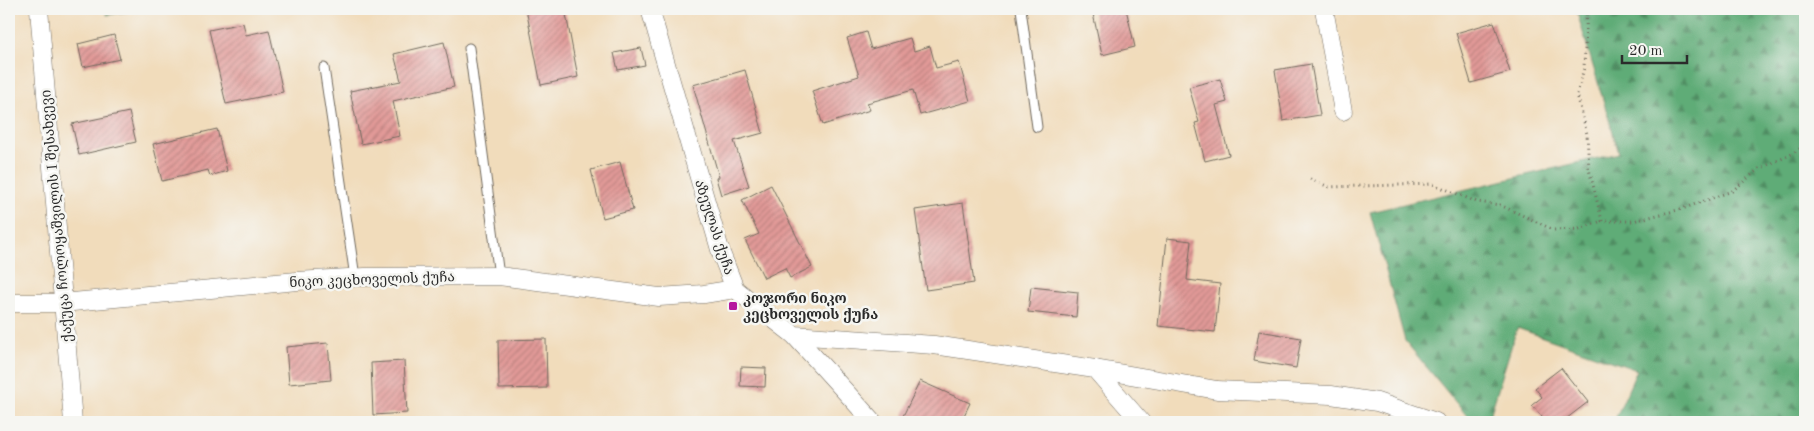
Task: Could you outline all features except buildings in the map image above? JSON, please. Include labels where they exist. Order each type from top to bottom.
[{"type":"street","name":"ქაქუცა ჩოლოყაშვილის I შესახვევი","points":[[38,9],[73,422]]},
{"type":"street","name":"აზეულას ქუჩა","points":[[650,9],[721,253],[735,289],[794,335],[873,422]]},
{"type":"street","points":[[1324,9],[1343,111]]},
{"type":"street","name":"ნიკო კეცხოველის ქუჩა","points":[[9,302],[62,303],[356,277],[499,276],[659,297],[704,294],[735,289]]},
{"type":"street","points":[[794,335],[934,345],[1095,369],[1217,390],[1331,395],[1376,402],[1436,422]]},
{"type":"street","points":[[1095,369],[1141,422]]},
{"type":"lane","points":[[1021,9],[1037,127]]},
{"type":"lane","points":[[469,48],[499,276]]},
{"type":"lane","points":[[324,68],[356,277]]},
{"type":"path","points":[[1588,9],[1584,68],[1577,94],[1587,134],[1589,169],[1602,221]]},
{"type":"path","points":[[1310,179],[1329,187],[1433,184],[1477,202],[1500,205],[1554,230],[1578,229],[1602,221],[1633,221],[1682,209],[1732,191],[1759,169],[1792,154],[1805,145]]},
{"type":"green space","points":[[105,9],[143,9],[107,15]]},
{"type":"green space","points":[[1576,9],[1805,9],[1805,422],[1614,422],[1637,370],[1517,328],[1488,422],[1472,422],[1405,341],[1370,212],[1619,153]]},
{"type":"place","name":"კოჯორი ნიკო კეცხოველის ქუჩა","points":[[733,306]]}]
